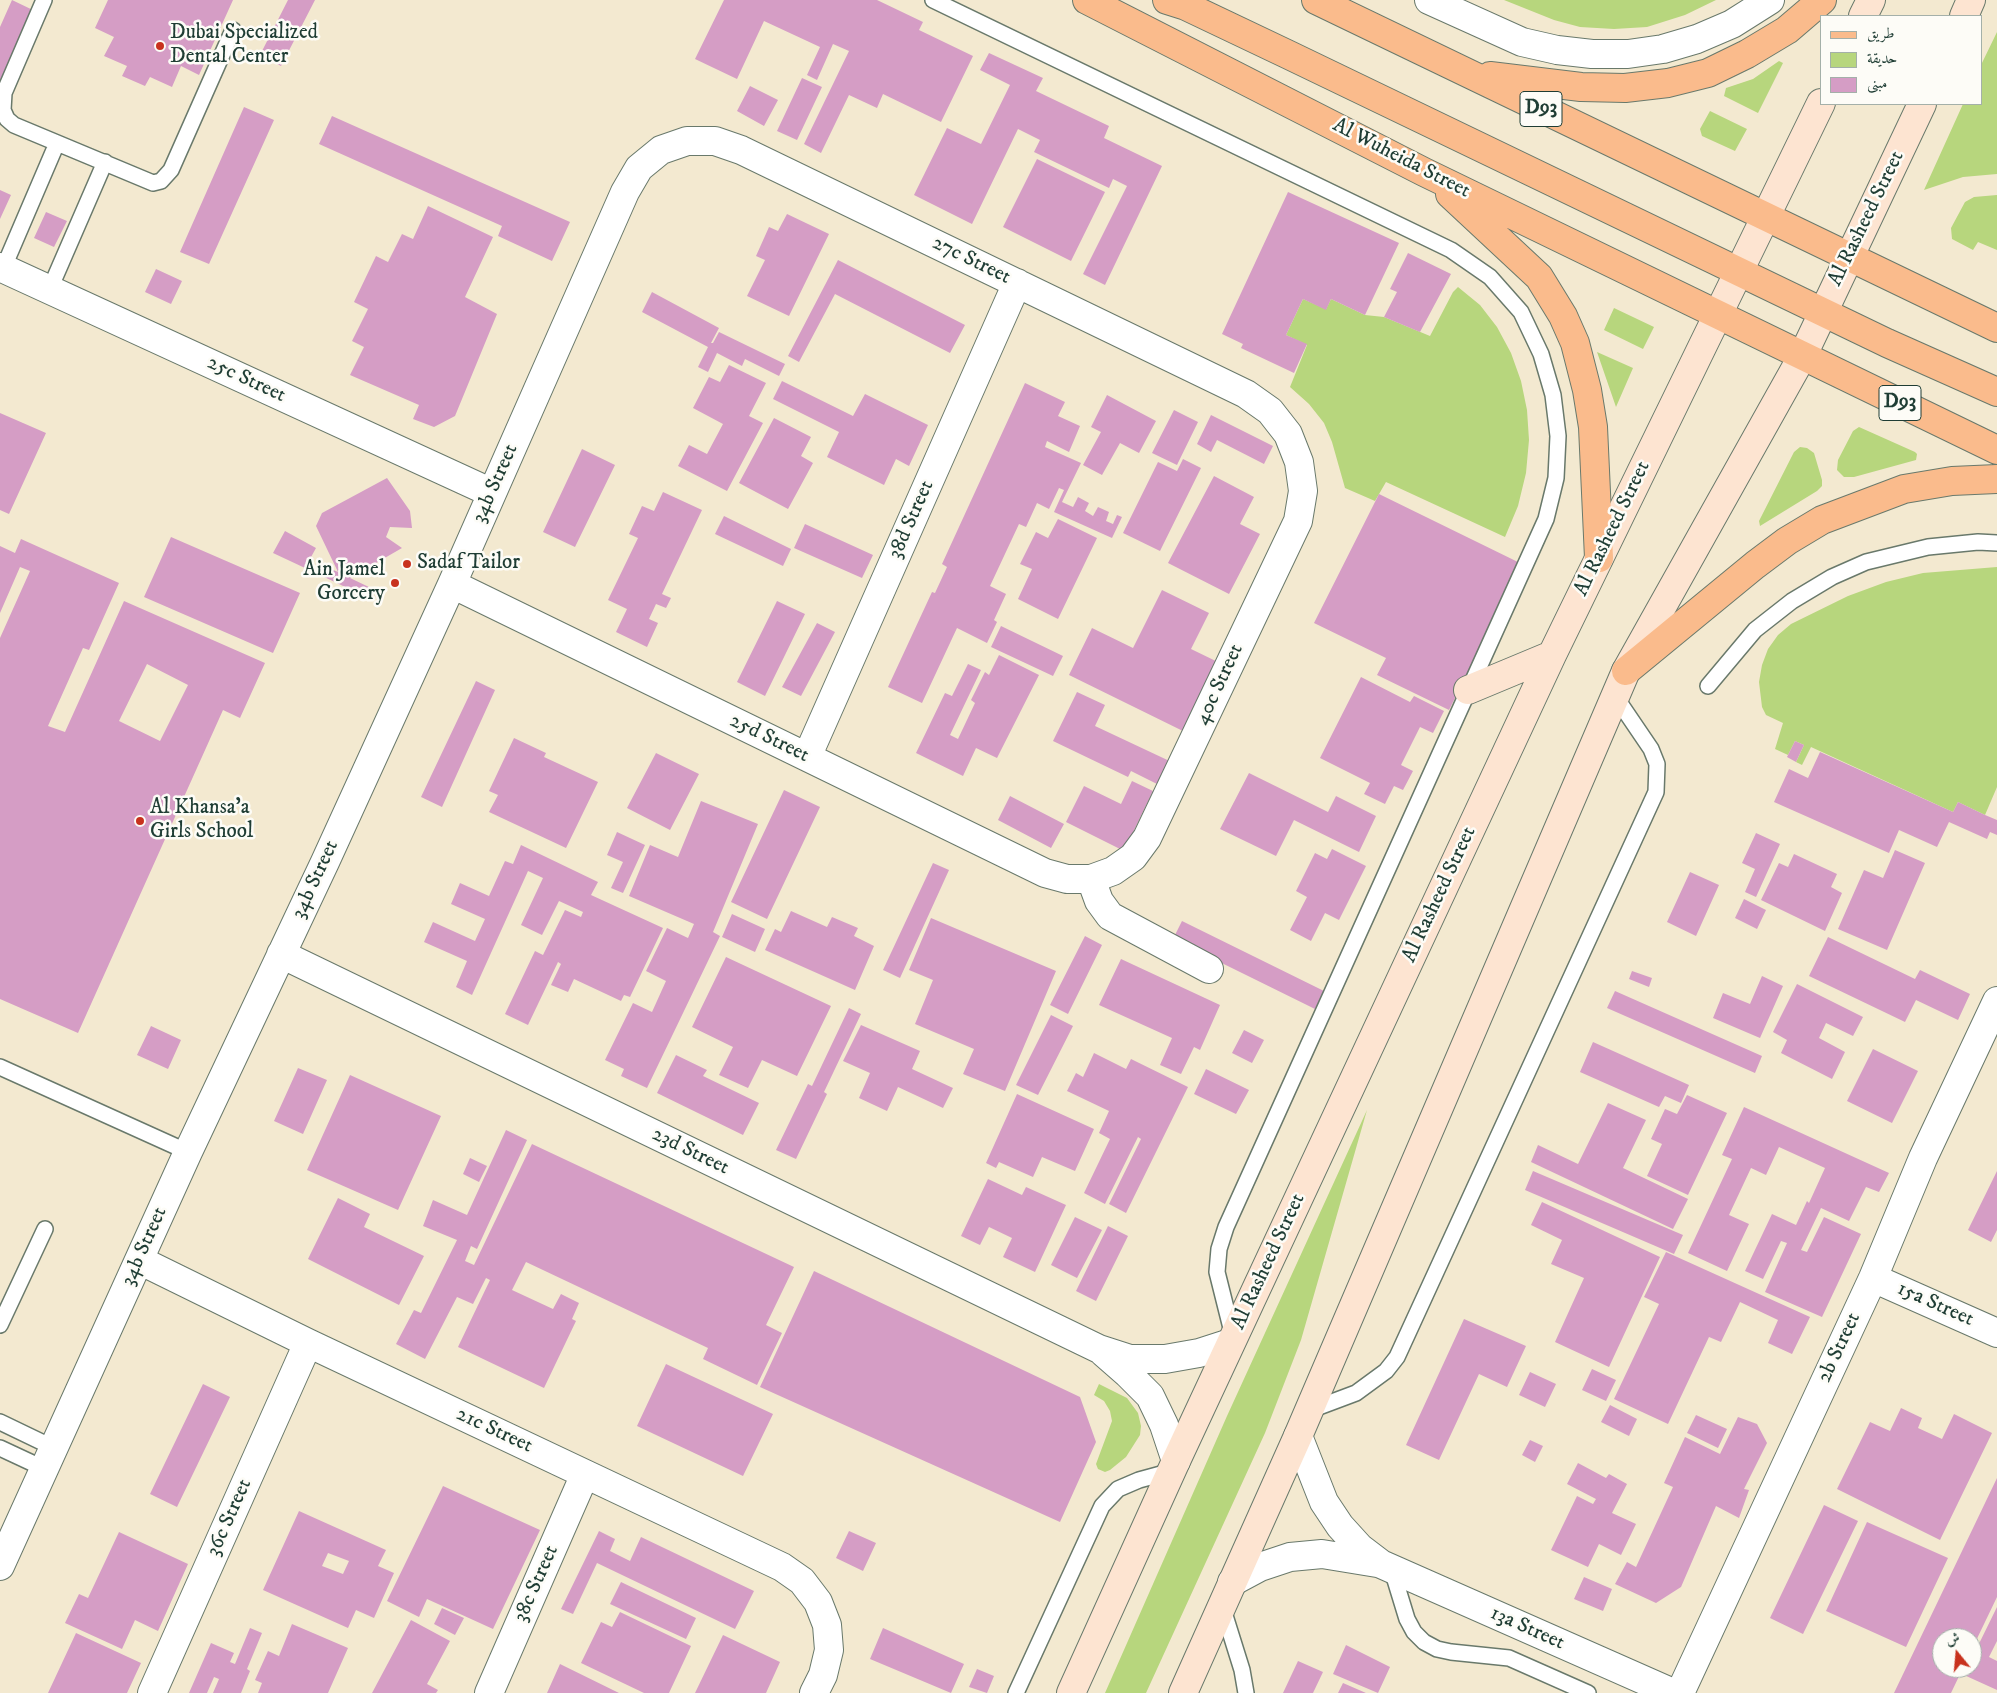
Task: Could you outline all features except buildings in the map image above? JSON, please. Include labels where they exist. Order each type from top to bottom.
[{"type":"main road","points":[[1167,0],[1186,6],[1739,270],[1887,343],[1997,392]]},
{"type":"main road","name":"D93","points":[[1316,0],[1765,217]]},
{"type":"main road","points":[[1469,73],[1581,87],[1625,88],[1668,83],[1708,73],[1747,54],[1787,30],[1822,0]]},
{"type":"main road","points":[[1864,15],[1871,0]]},
{"type":"main road","points":[[1964,15],[1971,0]]},
{"type":"main road","name":"Al Wuheida Street","points":[[1106,3],[1424,172],[1803,355]]},
{"type":"main road","name":"Al Rasheed Street","points":[[1071,1693],[1232,1340],[1552,655],[1820,105]]},
{"type":"main road","name":"Al Rasheed Street","points":[[1183,1693],[1298,1436],[1626,670],[1803,355],[1922,105]]},
{"type":"main road","points":[[1424,172],[1539,277],[1563,316],[1575,343],[1587,390],[1593,427],[1599,558]]},
{"type":"main road","points":[[1765,217],[1997,328]]},
{"type":"main road","name":"D93","points":[[1803,355],[1997,450]]},
{"type":"main road","points":[[1626,670],[1755,565],[1788,541],[1822,520],[1904,489],[1952,481],[1997,479]]},
{"type":"main road","points":[[1468,690],[1552,655]]},
{"type":"street","points":[[1429,0],[1522,42],[1556,50],[1628,54],[1663,49],[1697,39],[1732,24],[1770,0]]},
{"type":"street","name":"27c Street","points":[[625,192],[640,168],[661,150],[687,141],[715,140],[741,150],[1246,394],[1270,411],[1288,434],[1299,462]]},
{"type":"street","name":"34b Street","points":[[0,1566],[188,1152],[452,584],[625,192]]},
{"type":"street","name":"25c Street","points":[[2,268],[492,493]]},
{"type":"street","name":"38d Street","points":[[807,757],[1017,283]]},
{"type":"street","name":"40c Street","points":[[1091,879],[1113,871],[1133,857],[1147,838],[1298,521],[1302,491],[1299,462]]},
{"type":"street","name":"25d Street","points":[[452,584],[1045,873],[1067,879],[1091,879]]},
{"type":"street","points":[[1091,879],[1099,901],[1110,916],[1209,969]]},
{"type":"street","name":"23d Street","points":[[281,954],[1099,1349],[1130,1359],[1165,1359],[1199,1353],[1232,1340]]},
{"type":"street","name":"2b Street","points":[[1680,1693],[1872,1278],[1923,1158],[1997,1001]]},
{"type":"street","name":"21c Street","points":[[139,1260],[308,1343],[782,1567],[802,1581],[818,1602],[827,1625],[829,1650],[823,1675],[814,1693]]},
{"type":"street","name":"15a Street","points":[[1872,1278],[1997,1333]]},
{"type":"street","name":"36c Street","points":[[152,1693],[308,1343]]},
{"type":"street","name":"23d Street","points":[[1099,1349],[1150,1396],[1164,1425],[1174,1466]]},
{"type":"street","name":"13a Street","points":[[1298,1436],[1324,1502],[1340,1526],[1360,1548],[1387,1567],[1673,1693]]},
{"type":"street","name":"38c Street","points":[[489,1693],[585,1474]]},
{"type":"street","name":"13a Street","points":[[1227,1593],[1260,1566],[1290,1557],[1322,1554],[1387,1567]]},
{"type":"lane","points":[[44,0],[2,101],[7,119],[14,125],[153,183],[167,177],[233,30]]},
{"type":"lane","points":[[933,0],[1451,250],[1490,277],[1521,312],[1541,354],[1553,395],[1558,436],[1556,478],[1546,519],[1226,1227],[1219,1249],[1217,1272],[1232,1340]]},
{"type":"lane","points":[[2,268],[57,143]]},
{"type":"lane","points":[[50,291],[105,162]]},
{"type":"lane","points":[[1708,686],[1755,630],[1792,601],[1832,577],[1866,562],[1928,546],[1978,542],[1997,543]]},
{"type":"lane","points":[[1308,1411],[1356,1393],[1386,1371],[1397,1357],[1656,792],[1657,764],[1651,749],[1615,696]]},
{"type":"lane","points":[[0,1067],[188,1152]]},
{"type":"lane","points":[[0,1326],[44,1229]]},
{"type":"lane","points":[[0,1422],[50,1458]]},
{"type":"lane","points":[[0,1448],[50,1458]]},
{"type":"lane","points":[[1016,1693],[1102,1506],[1118,1489],[1174,1466]]},
{"type":"lane","points":[[1387,1567],[1406,1619],[1414,1632],[1424,1642],[1437,1649],[1451,1652],[1509,1658],[1588,1693]]},
{"type":"lane","points":[[1227,1593],[1246,1693]]},
{"type":"green space","points":[[1504,0],[1716,0],[1685,15],[1647,27],[1614,29],[1580,27],[1554,20]]},
{"type":"green space","points":[[1997,32],[1997,174],[1963,177],[1924,190],[1963,105],[1982,105],[1982,63]]},
{"type":"green space","points":[[1779,61],[1783,63],[1758,113],[1724,96],[1726,88],[1753,79]]},
{"type":"green space","points":[[1710,111],[1747,129],[1735,151],[1702,136],[1700,129]]},
{"type":"green space","points":[[1997,195],[1997,250],[1978,242],[1973,250],[1952,239],[1951,228],[1965,202],[1974,197]]},
{"type":"green space","points":[[1458,287],[1480,305],[1497,327],[1511,353],[1521,381],[1527,410],[1529,440],[1526,473],[1518,506],[1505,537],[1386,482],[1375,501],[1345,488],[1332,442],[1324,423],[1309,404],[1290,387],[1307,345],[1286,335],[1303,299],[1326,309],[1331,299],[1365,315],[1384,317],[1430,336],[1453,292]]},
{"type":"green space","points":[[1614,308],[1654,327],[1643,349],[1604,330]]},
{"type":"green space","points":[[1597,352],[1633,368],[1616,407]]},
{"type":"green space","points":[[1859,427],[1915,452],[1917,454],[1916,460],[1854,477],[1844,477],[1837,470],[1838,460],[1853,431]]},
{"type":"green space","points":[[1800,447],[1807,448],[1814,453],[1822,486],[1760,526],[1759,521],[1794,452]]},
{"type":"green space","points":[[1997,567],[1997,787],[1985,815],[1958,802],[1953,812],[1811,747],[1802,765],[1796,762],[1804,745],[1795,741],[1788,755],[1775,749],[1783,723],[1766,715],[1762,707],[1759,682],[1762,665],[1768,649],[1778,635],[1791,624],[1848,596],[1886,582],[1923,573]]},
{"type":"green space","points":[[1367,1110],[1301,1340],[1265,1433],[1146,1693],[1105,1693],[1227,1416]]},
{"type":"green space","points":[[1099,1384],[1127,1398],[1138,1413],[1141,1426],[1140,1435],[1126,1457],[1105,1472],[1098,1469],[1096,1464],[1112,1421],[1110,1411],[1104,1401],[1094,1395]]},
{"type":"place","name":"Dubai Specialized Dental Center","points":[[160,46]]},
{"type":"place","name":"Sadaf Tailor","points":[[407,564]]},
{"type":"place","name":"Ain Jamel Gorcery","points":[[395,583]]},
{"type":"place","name":"Al Khansa'a Girls School","points":[[140,821]]}]
